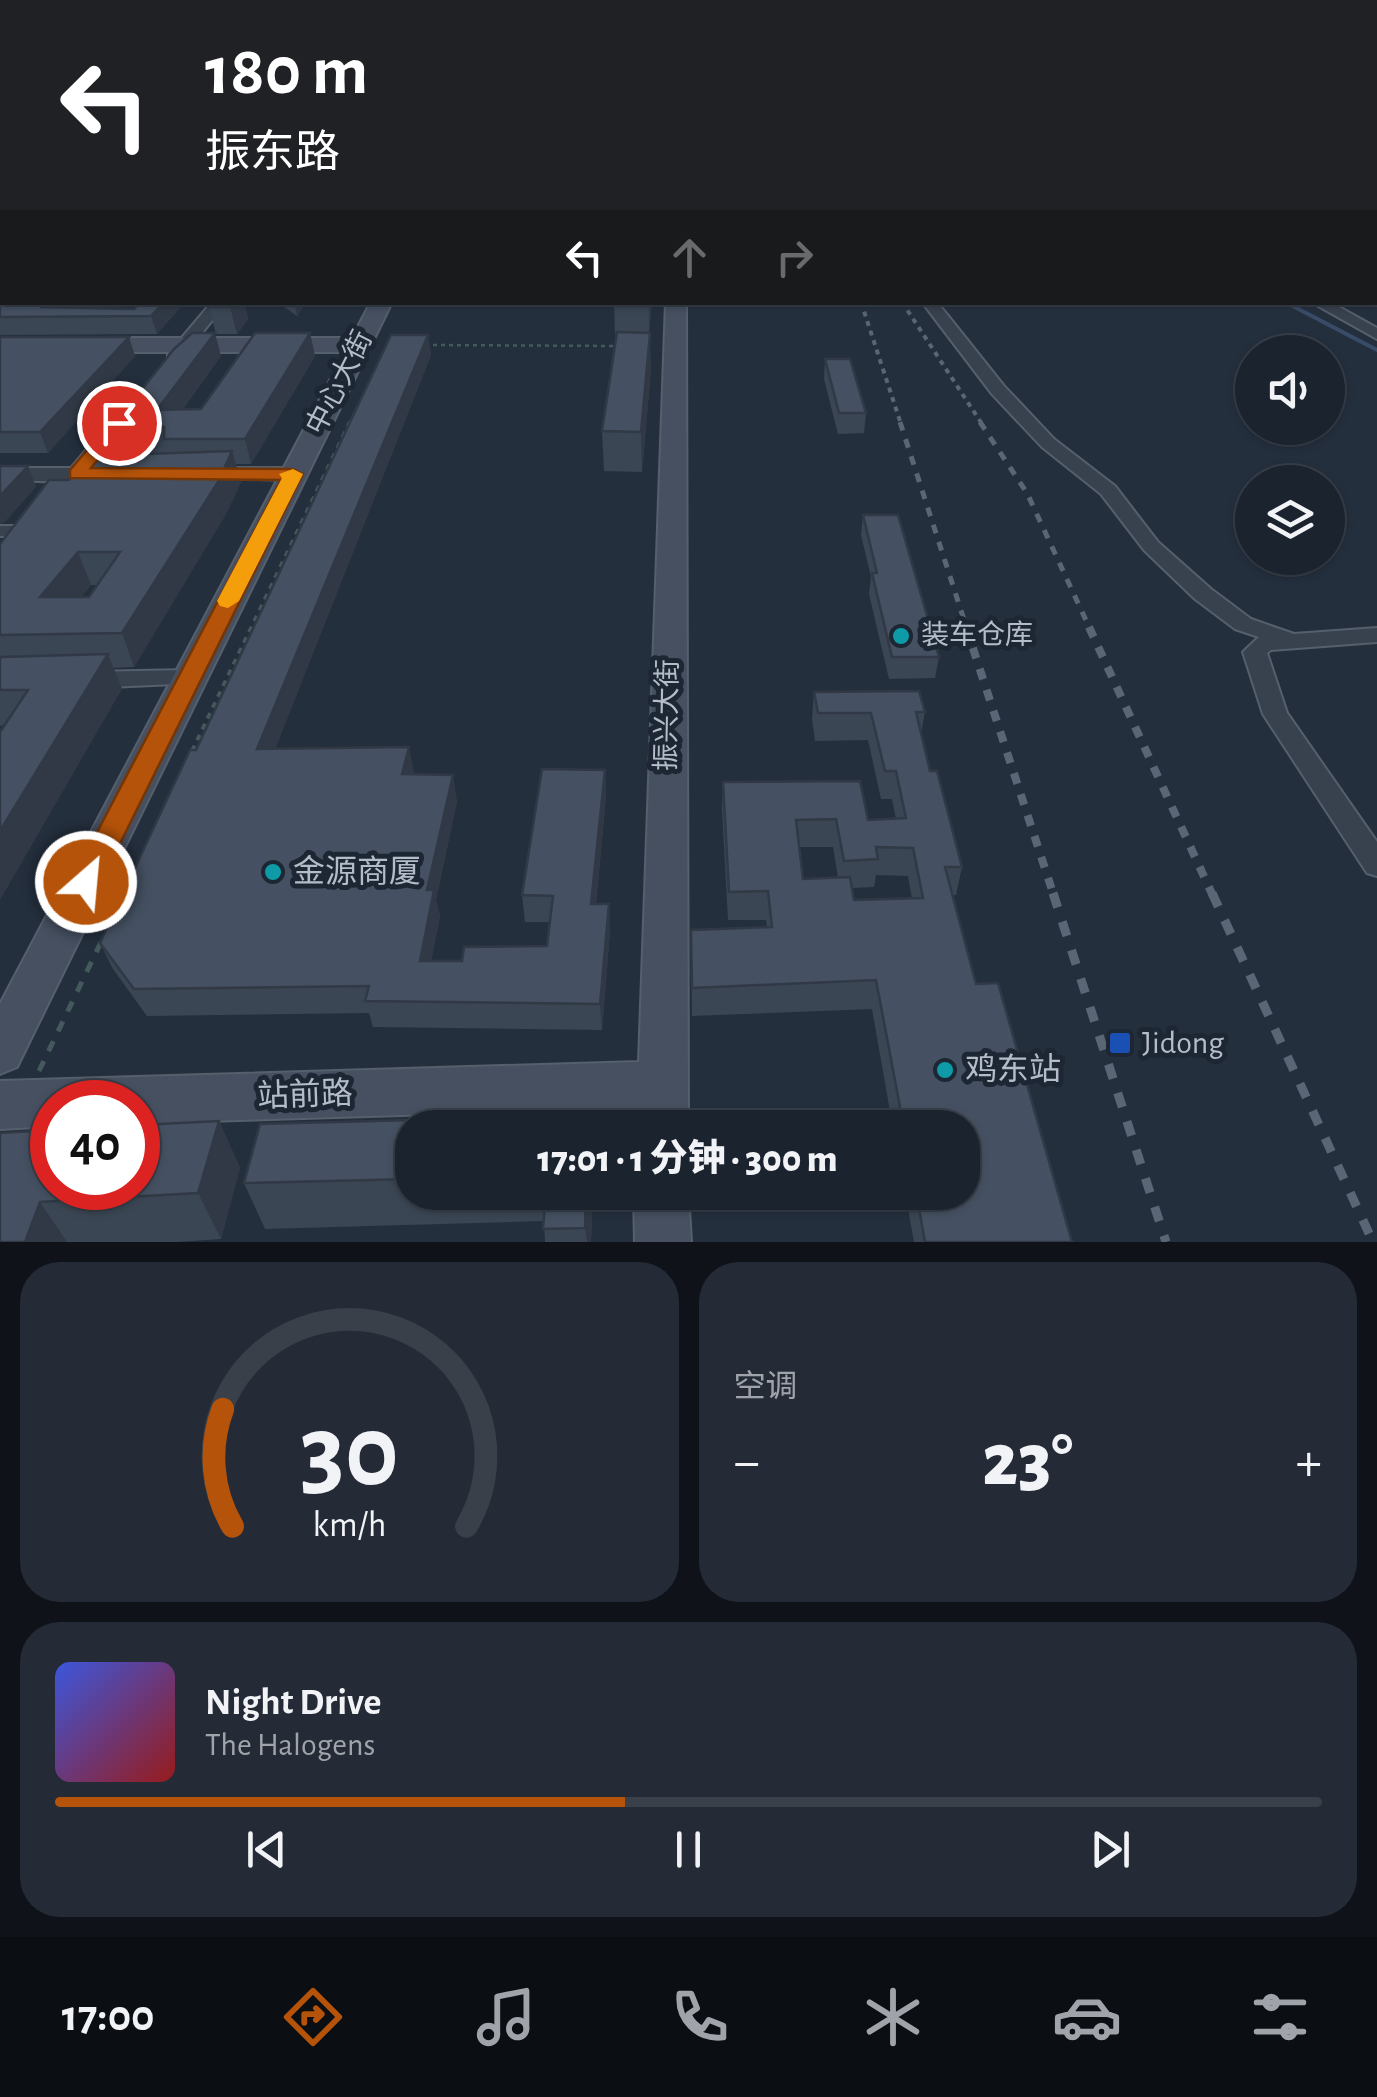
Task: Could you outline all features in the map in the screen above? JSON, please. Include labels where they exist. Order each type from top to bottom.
[{"type":"street","points":[[71,481],[217,305]]},
{"type":"street","name":"中心大街","points":[[0,1052],[380,305]]},
{"type":"street","name":"振兴大街","points":[[662,1106],[676,305]]},
{"type":"street","points":[[931,305],[998,390],[1048,443],[1108,490],[1150,546],[1242,624],[1292,641]]},
{"type":"street","points":[[1324,305],[1377,334]]},
{"type":"street","points":[[0,345],[360,344]]},
{"type":"street","points":[[0,474],[71,481],[116,474]]},
{"type":"street","points":[[195,474],[293,474]]},
{"type":"street","points":[[10,555],[35,524]]},
{"type":"street","points":[[1377,635],[1264,643],[1255,652],[1275,714],[1377,865]]},
{"type":"street","points":[[57,680],[189,678]]},
{"type":"street","name":"站前路","points":[[160,1104],[662,1106]]},
{"type":"street","points":[[662,1210],[663,1242]]},
{"type":"lane","points":[[0,531],[35,524]]},
{"type":"path","points":[[426,345],[675,346]]},
{"type":"path","points":[[192,751],[370,380]]},
{"type":"path","points":[[46,1080],[108,927]]},
{"type":"building","points":[[0,305],[134,309],[137,305],[161,305],[151,316],[0,317]]},
{"type":"building","points":[[617,332],[650,333],[641,432],[602,431]]},
{"type":"building","points":[[192,333],[215,333],[157,410],[201,409],[255,333],[310,333],[245,439],[164,439],[164,427],[112,427],[174,349]]},
{"type":"building","points":[[391,335],[428,335],[257,749],[409,747],[402,774],[453,775],[427,890],[434,890],[420,961],[462,961],[464,947],[547,946],[553,896],[522,895],[542,769],[605,770],[591,904],[609,904],[600,1004],[365,1001],[369,986],[134,989],[100,943],[190,750],[196,750]]},
{"type":"building","points":[[0,337],[129,337],[40,432],[0,432]]},
{"type":"building","points":[[825,359],[850,359],[866,413],[839,413]]},
{"type":"building","points":[[232,451],[218,482],[122,633],[0,635],[0,544],[49,480],[69,480],[88,456]],"holes":[[[78,552],[120,552],[89,597],[40,597]]]},
{"type":"building","points":[[0,466],[28,466],[0,496]]},
{"type":"building","points":[[863,515],[898,515],[939,657],[892,657]]},
{"type":"building","points":[[108,654],[0,831],[0,732],[28,690],[0,690],[0,657]]},
{"type":"building","points":[[919,691],[925,712],[916,712],[930,771],[937,771],[962,867],[945,867],[976,984],[998,983],[1072,1242],[925,1242],[919,1210],[980,1210],[980,1110],[901,1110],[876,980],[692,988],[691,930],[772,927],[768,891],[729,892],[723,782],[860,781],[868,820],[906,818],[896,771],[885,771],[871,713],[818,713],[814,692]],"holes":[[[836,819],[844,861],[878,859],[876,847],[913,848],[923,898],[854,900],[850,877],[803,879],[796,820]]]},
{"type":"building","points":[[395,1120],[395,1179],[244,1183],[260,1124]]},
{"type":"building","points":[[219,1121],[198,1193],[160,1195],[160,1124]]},
{"type":"building","points":[[30,1131],[30,1210],[37,1210],[25,1242],[0,1242],[0,1133]]},
{"type":"building","points":[[545,1210],[586,1210],[585,1228],[543,1229]]},
{"type":"waterway","points":[[1291,305],[1377,350]]},
{"type":"railway","points":[[862,305],[901,424]]},
{"type":"railway","points":[[904,305],[982,424]]},
{"type":"railway","points":[[900,422],[967,629]]},
{"type":"railway","points":[[980,422],[1027,493],[1090,629]]},
{"type":"railway","points":[[966,627],[1054,896]]},
{"type":"railway","points":[[1089,627],[1213,896]]},
{"type":"railway","points":[[1053,893],[1166,1242]]},
{"type":"railway","points":[[1212,893],[1373,1242]]},
{"type":"slow traffic","points":[[228,601],[293,474],[288,474]]},
{"type":"place","name":"装车仓库","points":[[901,636]]},
{"type":"place","name":"金源商厦","points":[[273,872]]},
{"type":"place","name":"Jidong","points":[[1120,1043]]},
{"type":"place","name":"鸡东站","points":[[945,1070]]},
{"type":"route","points":[[86,882],[293,474],[77,474],[119,423]]}]
